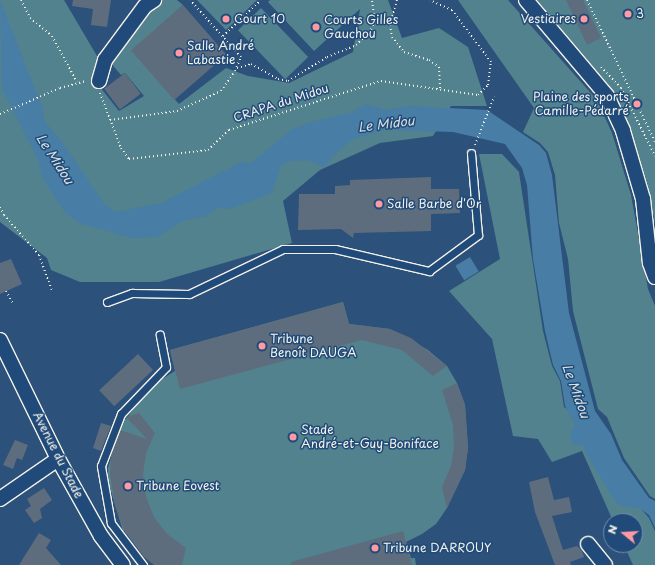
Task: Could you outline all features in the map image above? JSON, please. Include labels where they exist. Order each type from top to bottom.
[{"type":"street","points":[[97,81],[105,60],[145,6],[154,0]]},
{"type":"street","points":[[526,0],[608,96],[623,131],[643,199],[650,263],[655,277]]},
{"type":"street","name":"Avenue du Stade","points":[[0,340],[4,356],[100,536],[123,565]]},
{"type":"street","points":[[0,499],[58,459]]},
{"type":"street","points":[[588,544],[605,565]]},
{"type":"lane","points":[[107,302],[132,293],[189,294],[283,249],[335,249],[429,271],[478,235],[471,154]]},
{"type":"lane","points":[[144,565],[111,523],[101,466],[122,414],[166,367],[160,335]]},
{"type":"path","points":[[21,0],[30,18],[52,36],[77,82]]},
{"type":"path","points":[[110,120],[177,111],[212,97],[221,91],[237,68],[241,57],[190,0]]},
{"type":"path","points":[[222,36],[261,0]]},
{"type":"path","points":[[237,68],[251,64],[278,79],[288,81],[327,57],[356,45],[365,37],[374,28],[375,22],[372,0]]},
{"type":"path","points":[[397,0],[390,25],[392,36],[404,52],[429,60],[439,67],[440,89]]},
{"type":"path","name":"CRAPA du Midou","points":[[97,81],[110,120],[129,159],[208,150],[229,130],[381,81],[417,88],[440,89],[478,95],[488,85],[491,62],[452,10],[430,0]]},
{"type":"path","points":[[587,0],[655,142]]},
{"type":"path","points":[[0,114],[77,82],[97,81]]},
{"type":"path","points":[[471,154],[494,97]]},
{"type":"path","points":[[0,209],[39,255],[52,290]]},
{"type":"path","points":[[6,292],[12,302]]},
{"type":"green space","points":[[0,0],[64,0],[97,56],[100,87],[119,111],[144,96],[125,73],[121,75],[109,61],[160,0],[177,0],[183,5],[132,51],[179,104],[226,68],[248,76],[289,83],[353,52],[360,9],[314,51],[268,2],[270,0],[388,0],[402,38],[439,28],[468,47],[487,106],[451,106],[433,136],[380,143],[320,170],[283,201],[292,243],[159,282],[80,282],[51,270],[47,258],[0,222]]},
{"type":"green space","name":"Court 10","points":[[197,0],[257,0],[226,30]]},
{"type":"green space","points":[[458,0],[508,0],[597,100],[612,133],[631,195],[648,289],[655,306],[655,499],[650,496],[624,458],[607,417],[598,409],[573,311],[568,259],[559,223],[555,175],[548,152],[540,143],[523,132],[534,108]]},
{"type":"green space","name":"Plaine des sports Camille-Pédarré","points":[[537,0],[655,0],[655,223],[647,182],[628,124],[608,84]]},
{"type":"green space","points":[[261,8],[308,57],[285,79],[238,30]]},
{"type":"green space","points":[[479,154],[502,154],[519,172],[543,331],[552,366],[560,381],[564,407],[574,413],[609,471],[649,518],[655,531],[655,565],[633,565],[628,553],[643,553],[643,513],[609,513],[582,451],[552,462],[538,439],[513,436],[492,339],[449,291],[500,259]]},
{"type":"green space","name":"Stade André-et-Guy-Boniface","points":[[343,302],[349,324],[390,329],[428,350],[447,366],[457,383],[465,405],[468,448],[465,470],[447,508],[436,524],[422,534],[406,542],[411,558],[415,558],[416,565],[156,565],[130,529],[123,531],[108,481],[108,468],[123,418],[126,419],[151,386],[175,371],[170,350]]},
{"type":"water","name":"Le Midou","points":[[0,0],[43,109],[45,122],[61,140],[104,204],[116,212],[161,203],[241,162],[251,163],[291,130],[307,123],[352,112],[365,104],[385,110],[410,106],[487,110],[539,145],[546,153],[552,175],[569,313],[595,411],[611,434],[622,460],[649,498],[655,501],[655,528],[649,515],[639,508],[622,506],[616,502],[585,452],[583,443],[578,446],[573,444],[570,434],[575,425],[565,406],[561,381],[553,365],[545,331],[533,259],[527,185],[522,168],[505,144],[453,132],[385,130],[354,139],[339,150],[324,167],[307,160],[291,161],[281,165],[272,193],[229,209],[218,207],[207,216],[182,221],[157,237],[131,238],[79,223],[65,213],[42,177],[38,160],[2,88]]},
{"type":"water","points":[[470,257],[479,272],[464,280],[455,266]]},
{"type":"building","points":[[73,0],[111,0],[107,27],[91,25],[93,9],[72,6]]},
{"type":"building","name":"Vestiaires","points":[[566,0],[583,0],[601,38],[587,45]]},
{"type":"building","name":"Salle André Labastie","points":[[183,5],[226,55],[174,100],[131,50]]},
{"type":"building","points":[[125,73],[141,94],[120,109],[104,89]]},
{"type":"building","name":"Salle Barbe d'Or","points":[[431,177],[431,189],[459,189],[460,213],[431,214],[431,231],[354,233],[353,238],[341,229],[298,230],[299,194],[335,194],[335,186],[350,185],[350,180]]},
{"type":"building","points":[[11,259],[22,284],[0,294],[0,263]]},
{"type":"building","name":"Tribune Benoît DAUGA","points":[[343,302],[349,324],[390,329],[411,338],[447,366],[433,376],[402,350],[362,340],[180,389],[170,350]]},
{"type":"building","points":[[138,354],[153,370],[114,406],[99,390]]},
{"type":"building","points":[[457,383],[465,405],[468,448],[465,470],[447,508],[442,487],[451,466],[454,447],[453,425],[442,390]]},
{"type":"building","name":"Tribune Eovest","points":[[139,413],[155,433],[146,453],[143,475],[146,497],[154,517],[166,533],[186,548],[182,565],[154,565],[144,557],[125,532],[115,506],[110,475],[111,455],[120,430],[147,439],[126,417]]},
{"type":"building","points":[[101,423],[111,426],[101,451],[93,448]]},
{"type":"building","points":[[15,440],[28,445],[22,460],[17,458],[13,469],[3,465]]},
{"type":"building","points":[[548,477],[554,500],[569,497],[572,512],[552,516],[563,550],[577,546],[582,551],[584,557],[570,562],[571,565],[555,565],[535,512],[529,482]]},
{"type":"building","points":[[44,488],[52,500],[40,509],[42,518],[34,523],[25,510],[31,506],[27,499]]},
{"type":"building","name":"Tribune DARROUY","points":[[403,531],[412,565],[291,565],[291,562]]},
{"type":"building","points":[[39,533],[51,540],[46,548],[61,565],[19,565]]},
{"type":"place","name":"3","points":[[628,14]]},
{"type":"place","name":"Court 10","points":[[226,19]]},
{"type":"place","name":"Vestiaires","points":[[584,19]]},
{"type":"place","name":"Courts Gilles Gauchou","points":[[316,27]]},
{"type":"place","name":"Salle André Labastie","points":[[179,53]]},
{"type":"place","name":"Plaine des sports Camille-Pédarré","points":[[637,104]]},
{"type":"place","name":"Salle Barbe d'Or","points":[[379,204]]},
{"type":"place","name":"Tribune Benoît DAUGA","points":[[262,346]]},
{"type":"place","name":"Stade André-et-Guy-Boniface","points":[[293,437]]},
{"type":"place","name":"Tribune Eovest","points":[[128,486]]},
{"type":"place","name":"Tribune DARROUY","points":[[375,548]]}]
